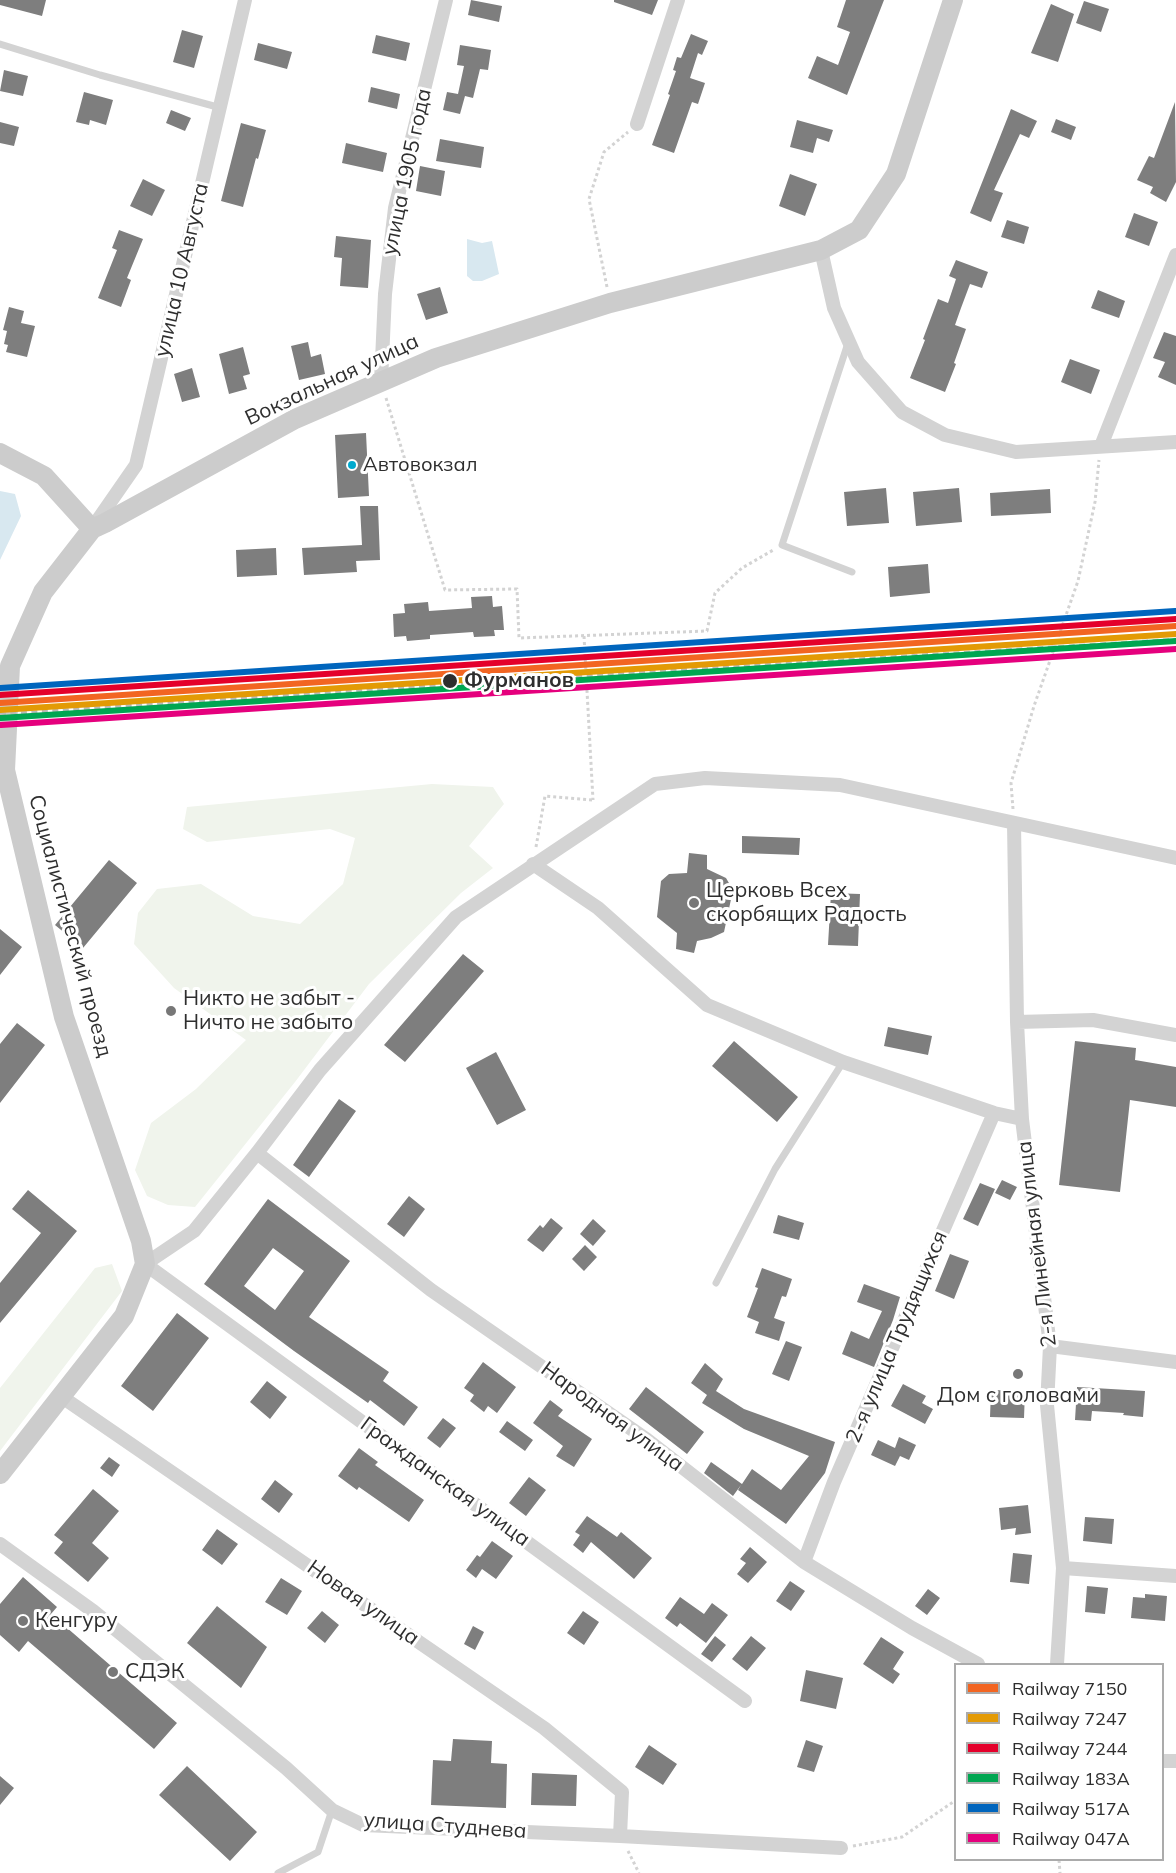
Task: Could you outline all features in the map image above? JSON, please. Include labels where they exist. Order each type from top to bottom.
[{"type":"main road","name":"Вокзальная улица","points":[[2,772],[10,666],[43,592],[92,529],[296,419],[435,358],[610,303],[821,250],[859,230],[896,174],[953,0]]},
{"type":"main road","points":[[0,453],[44,476],[92,529]]},
{"type":"main road","name":"Социалистический проезд","points":[[2,772],[64,1017],[141,1241],[145,1264]]},
{"type":"main road","points":[[0,1474],[124,1316],[145,1264]]},
{"type":"street","name":"улица 10 Августа","points":[[92,529],[136,465],[245,0]]},
{"type":"street","name":"улица 1905 года","points":[[381,382],[385,294],[395,208],[446,0]]},
{"type":"street","points":[[637,124],[678,0]]},
{"type":"street","points":[[821,250],[834,308],[858,362],[902,412],[945,435],[1016,452],[1176,442]]},
{"type":"street","points":[[1101,446],[1176,255]]},
{"type":"street","points":[[145,1264],[194,1231],[320,1070],[456,917],[655,784],[705,778],[840,785],[1176,858]]},
{"type":"street","name":"2-я Линейная улица","points":[[1014,823],[1017,1022],[1022,1119],[1050,1346],[1047,1405],[1063,1568],[1057,1663]]},
{"type":"street","points":[[533,864],[598,908],[707,1005],[843,1062],[994,1113],[1022,1119]]},
{"type":"street","points":[[1017,1022],[1093,1020],[1176,1035]]},
{"type":"street","name":"2-я улица Трудящихся","points":[[804,1562],[834,1482],[994,1113]]},
{"type":"street","name":"Народная улица","points":[[257,1153],[431,1290],[646,1439],[804,1562],[974,1663]]},
{"type":"street","name":"Гражданская улица","points":[[145,1264],[745,1701]]},
{"type":"street","points":[[1050,1346],[1176,1362]]},
{"type":"street","name":"Новая улица","points":[[62,1397],[544,1728],[622,1792],[620,1836]]},
{"type":"street","name":"улица Студнева","points":[[0,1544],[93,1611],[285,1768],[332,1810],[363,1825],[841,1848]]},
{"type":"street","points":[[1063,1568],[1176,1576]]},
{"type":"lane","points":[[0,44],[100,75],[221,108]]},
{"type":"lane","points":[[849,340],[782,545],[852,572]]},
{"type":"lane","points":[[716,1283],[775,1168],[843,1062]]},
{"type":"lane","points":[[278,1873],[318,1852],[332,1810]]},
{"type":"path","points":[[610,303],[589,198],[604,152],[637,124]]},
{"type":"path","points":[[381,382],[445,590],[517,589],[519,638],[707,631],[716,593],[742,568],[782,545]]},
{"type":"path","points":[[1014,823],[1011,783],[1034,706],[1078,581],[1095,502],[1101,446]]},
{"type":"path","points":[[533,864],[545,796],[593,800],[584,636]]},
{"type":"path","points":[[841,1848],[902,1837],[954,1801]]},
{"type":"path","points":[[620,1836],[639,1873]]},
{"type":"shaded area","points":[[467,239],[482,243],[492,241],[499,274],[482,281],[473,281],[467,276]]},
{"type":"shaded area","points":[[0,491],[15,494],[21,516],[0,560]]},
{"type":"shaded area","points":[[432,784],[493,787],[504,804],[469,846],[493,868],[461,893],[369,984],[295,1082],[195,1207],[168,1205],[147,1196],[135,1170],[151,1123],[196,1089],[246,1040],[174,988],[134,944],[138,913],[157,889],[201,884],[253,916],[300,924],[343,884],[355,838],[330,829],[207,842],[183,829],[187,807]]},
{"type":"shaded area","points":[[112,1264],[122,1291],[0,1451],[0,1388],[95,1268]]},
{"type":"building","points":[[0,0],[46,0],[42,16],[0,5]]},
{"type":"building","points":[[471,0],[502,6],[499,22],[468,15]]},
{"type":"building","points":[[614,0],[658,0],[652,15],[614,2]]},
{"type":"building","points":[[846,0],[884,0],[847,95],[808,78],[817,56],[838,65],[850,32],[837,27]]},
{"type":"building","points":[[1084,1],[1109,9],[1101,32],[1076,23]]},
{"type":"building","points":[[1051,4],[1074,14],[1058,62],[1031,53]]},
{"type":"building","points":[[182,30],[203,36],[194,68],[173,62]]},
{"type":"building","points":[[691,34],[708,41],[702,55],[698,53],[690,78],[705,83],[698,104],[692,102],[674,153],[652,145],[670,95],[668,94],[676,71],[673,70],[677,57],[681,58]]},
{"type":"building","points":[[376,35],[410,43],[406,61],[372,53]]},
{"type":"building","points":[[258,43],[292,52],[287,69],[254,60]]},
{"type":"building","points":[[460,45],[491,50],[488,70],[480,69],[473,98],[465,96],[460,114],[443,110],[447,92],[458,94],[464,66],[457,65]]},
{"type":"building","points":[[4,70],[28,76],[23,96],[0,91]]},
{"type":"building","points":[[371,87],[400,94],[397,109],[368,102]]},
{"type":"building","points":[[84,92],[113,100],[106,125],[90,120],[89,125],[76,122]]},
{"type":"building","points":[[1175,102],[1176,182],[1166,202],[1150,193],[1153,187],[1137,180],[1149,156],[1154,158]]},
{"type":"building","points":[[1011,109],[1037,121],[1029,138],[1020,134],[994,190],[1003,193],[991,222],[970,213]]},
{"type":"building","points":[[171,110],[191,118],[185,131],[166,123]]},
{"type":"building","points":[[1056,119],[1076,127],[1071,140],[1051,132]]},
{"type":"building","points":[[797,120],[833,130],[829,142],[817,138],[813,153],[790,147]]},
{"type":"building","points":[[0,122],[19,127],[14,146],[0,143]]},
{"type":"building","points":[[241,123],[266,130],[243,207],[221,201]]},
{"type":"building","points":[[440,139],[484,147],[481,168],[436,161]]},
{"type":"building","points":[[346,143],[387,153],[383,172],[342,163]]},
{"type":"building","points":[[420,166],[445,171],[441,196],[416,191]]},
{"type":"building","points":[[790,174],[817,184],[805,216],[779,206]]},
{"type":"building","points":[[143,179],[165,190],[152,216],[130,206]]},
{"type":"building","points":[[1134,213],[1158,222],[1149,246],[1125,237]]},
{"type":"building","points":[[1007,220],[1029,227],[1024,244],[1001,237]]},
{"type":"building","points":[[119,230],[143,239],[127,278],[131,280],[121,307],[98,298],[117,250],[112,248]]},
{"type":"building","points":[[336,236],[371,240],[368,288],[340,286],[342,258],[334,257]]},
{"type":"building","points":[[956,260],[988,272],[982,288],[970,284],[961,308],[955,325],[966,329],[945,392],[910,378],[938,299],[948,303],[956,279],[949,276]]},
{"type":"building","points":[[440,287],[448,313],[426,320],[417,294]]},
{"type":"building","points":[[1098,290],[1125,301],[1119,318],[1091,308]]},
{"type":"building","points":[[9,307],[24,311],[21,323],[35,326],[27,357],[6,352],[8,345],[4,344],[7,331],[3,330]]},
{"type":"building","points":[[1164,332],[1176,336],[1176,385],[1158,377],[1165,362],[1153,358]]},
{"type":"building","points":[[308,342],[311,357],[321,354],[325,374],[299,380],[291,346]]},
{"type":"building","points":[[243,347],[250,374],[243,376],[247,389],[229,394],[219,354]]},
{"type":"building","points":[[1070,359],[1100,370],[1091,394],[1061,382]]},
{"type":"building","points":[[192,368],[200,397],[182,402],[174,374]]},
{"type":"building","name":"Автовокзал","points":[[366,433],[369,496],[338,498],[335,435]]},
{"type":"building","points":[[886,488],[889,523],[847,526],[844,492]]},
{"type":"building","points":[[959,488],[962,522],[916,526],[913,492]]},
{"type":"building","points":[[1050,489],[1051,513],[991,516],[990,493]]},
{"type":"building","points":[[360,506],[378,506],[380,560],[356,561],[357,572],[304,575],[302,548],[362,545]]},
{"type":"building","points":[[276,548],[277,575],[237,577],[236,550]]},
{"type":"building","points":[[928,564],[930,593],[890,597],[888,567]]},
{"type":"building","name":"Фурманов","points":[[492,596],[493,607],[502,606],[504,630],[494,630],[495,636],[474,637],[473,632],[430,635],[430,639],[407,641],[406,636],[394,637],[393,614],[405,613],[404,604],[428,602],[429,611],[472,608],[471,597]]},
{"type":"building","points":[[742,836],[800,838],[799,855],[742,853]]},
{"type":"building","name":"Церковь Всех скорбящих Радость","points":[[689,853],[707,855],[707,869],[726,878],[733,890],[724,932],[697,941],[694,953],[676,949],[677,933],[657,917],[661,881],[669,874],[687,873]]},
{"type":"building","points":[[109,860],[137,883],[83,948],[55,925]]},
{"type":"building","points":[[831,893],[860,894],[858,946],[828,945]]},
{"type":"building","points":[[0,929],[22,947],[0,975]]},
{"type":"building","points":[[463,954],[484,971],[405,1062],[384,1045]]},
{"type":"building","points":[[17,1023],[45,1045],[0,1103],[0,1044]]},
{"type":"building","points":[[888,1027],[932,1036],[928,1055],[884,1046]]},
{"type":"building","points":[[734,1041],[798,1097],[777,1122],[712,1066]]},
{"type":"building","points":[[1075,1041],[1136,1048],[1135,1060],[1176,1067],[1176,1107],[1130,1100],[1120,1192],[1059,1185]]},
{"type":"building","points":[[496,1052],[526,1110],[497,1125],[466,1068]]},
{"type":"building","points":[[339,1099],[356,1111],[309,1177],[293,1165]]},
{"type":"building","points":[[1002,1180],[1017,1187],[1010,1200],[995,1193]]},
{"type":"building","points":[[980,1183],[995,1189],[978,1226],[963,1219]]},
{"type":"building","points":[[28,1190],[77,1231],[0,1323],[0,1283],[41,1233],[12,1209]]},
{"type":"building","points":[[409,1196],[425,1209],[404,1237],[387,1224]]},
{"type":"building","points":[[268,1199],[350,1261],[309,1317],[389,1372],[383,1381],[418,1407],[404,1426],[370,1400],[368,1403],[294,1351],[204,1284]],"holes":[[[273,1248],[304,1271],[275,1310],[244,1286]]]},
{"type":"building","points":[[778,1215],[804,1223],[799,1240],[773,1233]]},
{"type":"building","points":[[551,1218],[563,1228],[543,1252],[527,1240],[540,1225],[543,1228]]},
{"type":"building","points":[[593,1219],[606,1231],[593,1246],[580,1234]]},
{"type":"building","points":[[585,1245],[597,1257],[584,1271],[572,1259]]},
{"type":"building","points":[[950,1254],[969,1261],[954,1299],[935,1291]]},
{"type":"building","points":[[762,1268],[792,1279],[786,1297],[782,1296],[774,1318],[785,1322],[779,1341],[755,1333],[759,1322],[747,1317],[758,1288],[755,1287]]},
{"type":"building","points":[[864,1284],[900,1297],[874,1367],[842,1354],[851,1331],[869,1339],[882,1311],[857,1302]]},
{"type":"building","points":[[177,1313],[209,1338],[153,1411],[121,1386]]},
{"type":"building","points":[[786,1341],[802,1347],[789,1381],[772,1374]]},
{"type":"building","points":[[483,1362],[516,1387],[497,1413],[488,1406],[484,1412],[470,1401],[474,1395],[464,1388]]},
{"type":"building","points":[[705,1363],[723,1379],[716,1391],[744,1409],[835,1442],[825,1473],[786,1524],[738,1490],[741,1485],[733,1496],[704,1473],[711,1462],[742,1484],[752,1469],[781,1490],[809,1456],[744,1429],[702,1403],[707,1395],[691,1383]]},
{"type":"building","points":[[267,1381],[287,1397],[270,1419],[250,1402]]},
{"type":"building","points":[[903,1384],[926,1396],[922,1403],[933,1409],[925,1424],[891,1406]]},
{"type":"building","points":[[646,1387],[704,1432],[687,1454],[629,1409]]},
{"type":"building","points":[[1077,1387],[1145,1391],[1143,1417],[1092,1411],[1091,1421],[1075,1420]]},
{"type":"building","points":[[991,1390],[1025,1391],[1024,1418],[990,1417]]},
{"type":"building","points":[[550,1400],[563,1410],[558,1416],[592,1439],[574,1467],[556,1456],[563,1446],[533,1423]]},
{"type":"building","points":[[443,1418],[456,1428],[440,1448],[427,1438]]},
{"type":"building","points":[[507,1421],[533,1440],[525,1451],[499,1432]]},
{"type":"building","points":[[899,1437],[916,1445],[909,1460],[900,1456],[895,1466],[871,1455],[878,1440],[895,1448]]},
{"type":"building","points":[[359,1448],[378,1462],[375,1465],[424,1500],[409,1522],[359,1487],[357,1490],[338,1476]]},
{"type":"building","points":[[109,1457],[120,1465],[112,1477],[100,1468]]},
{"type":"building","points":[[529,1477],[546,1490],[526,1516],[509,1503]]},
{"type":"building","points":[[275,1480],[293,1494],[279,1513],[261,1499]]},
{"type":"building","points":[[93,1489],[119,1511],[92,1543],[109,1558],[88,1582],[54,1553],[63,1542],[54,1535]]},
{"type":"building","points":[[1028,1505],[1031,1533],[1015,1535],[1016,1528],[1001,1530],[999,1508]]},
{"type":"building","points":[[587,1516],[617,1537],[621,1532],[652,1558],[634,1579],[591,1542],[583,1553],[573,1545],[580,1535],[575,1532]]},
{"type":"building","points":[[1085,1517],[1114,1519],[1112,1544],[1083,1541]]},
{"type":"building","points":[[217,1529],[238,1544],[222,1565],[202,1550]]},
{"type":"building","points":[[492,1541],[513,1556],[496,1579],[482,1569],[476,1578],[466,1570],[477,1555],[480,1557]]},
{"type":"building","points":[[750,1547],[767,1562],[748,1583],[737,1574],[746,1563],[740,1559]]},
{"type":"building","points":[[1013,1553],[1032,1555],[1029,1584],[1010,1582]]},
{"type":"building","points":[[23,1577],[57,1607],[51,1614],[177,1723],[154,1749],[28,1641],[19,1652],[0,1635],[0,1604]]},
{"type":"building","points":[[281,1578],[302,1591],[287,1615],[265,1602]]},
{"type":"building","points":[[790,1581],[805,1591],[791,1611],[776,1601]]},
{"type":"building","points":[[1087,1586],[1108,1588],[1105,1614],[1085,1612]]},
{"type":"building","points":[[928,1589],[940,1598],[927,1615],[915,1606]]},
{"type":"building","points":[[1145,1594],[1167,1596],[1165,1621],[1131,1618],[1133,1597],[1145,1598]]},
{"type":"building","points":[[680,1597],[704,1614],[712,1603],[728,1615],[706,1643],[680,1623],[677,1627],[665,1618]]},
{"type":"building","points":[[217,1606],[267,1647],[241,1688],[187,1643]]},
{"type":"building","points":[[322,1611],[339,1625],[325,1643],[307,1628]]},
{"type":"building","points":[[583,1611],[599,1622],[584,1645],[567,1633]]},
{"type":"building","points":[[473,1626],[484,1632],[475,1650],[464,1644]]},
{"type":"building","points":[[715,1636],[726,1645],[712,1662],[701,1654]]},
{"type":"building","points":[[751,1636],[766,1648],[747,1671],[732,1659]]},
{"type":"building","points":[[881,1637],[904,1652],[893,1669],[900,1674],[893,1684],[863,1664]]},
{"type":"building","points":[[806,1670],[843,1678],[836,1709],[800,1701]]},
{"type":"building","points":[[453,1739],[492,1741],[491,1763],[507,1764],[506,1808],[431,1805],[433,1760],[451,1761]]},
{"type":"building","points":[[806,1740],[823,1746],[814,1772],[797,1767]]},
{"type":"building","points":[[649,1745],[677,1764],[663,1785],[635,1767]]},
{"type":"building","points":[[187,1766],[257,1832],[230,1861],[159,1795]]},
{"type":"building","points":[[532,1773],[577,1775],[576,1806],[531,1805]]},
{"type":"building","points":[[0,1776],[14,1788],[0,1805]]},
{"type":"railway","points":[[0,715],[1176,640]]},
{"type":"rail line","name":"517А","points":[[0,688],[1175,611]]},
{"type":"rail line","name":"7244","points":[[0,695],[1176,619]]},
{"type":"rail line","name":"7150","points":[[0,703],[1176,626]]},
{"type":"rail line","name":"7247","points":[[0,710],[1176,634]]},
{"type":"rail line","name":"183А","points":[[1,718],[1176,641]]},
{"type":"rail line","name":"047А","points":[[1,725],[1176,649]]},
{"type":"place","name":"Автовокзал","points":[[352,465]]},
{"type":"place","name":"Фурманов","points":[[450,681]]},
{"type":"place","name":"Церковь Всех скорбящих Радость","points":[[694,903]]},
{"type":"place","name":"Никто не забыт - Ничто не забыто","points":[[171,1011]]},
{"type":"place","name":"Дом с головами","points":[[1018,1374]]},
{"type":"place","name":"Кенгуру","points":[[23,1621]]},
{"type":"place","name":"СДЭК","points":[[113,1672]]}]
